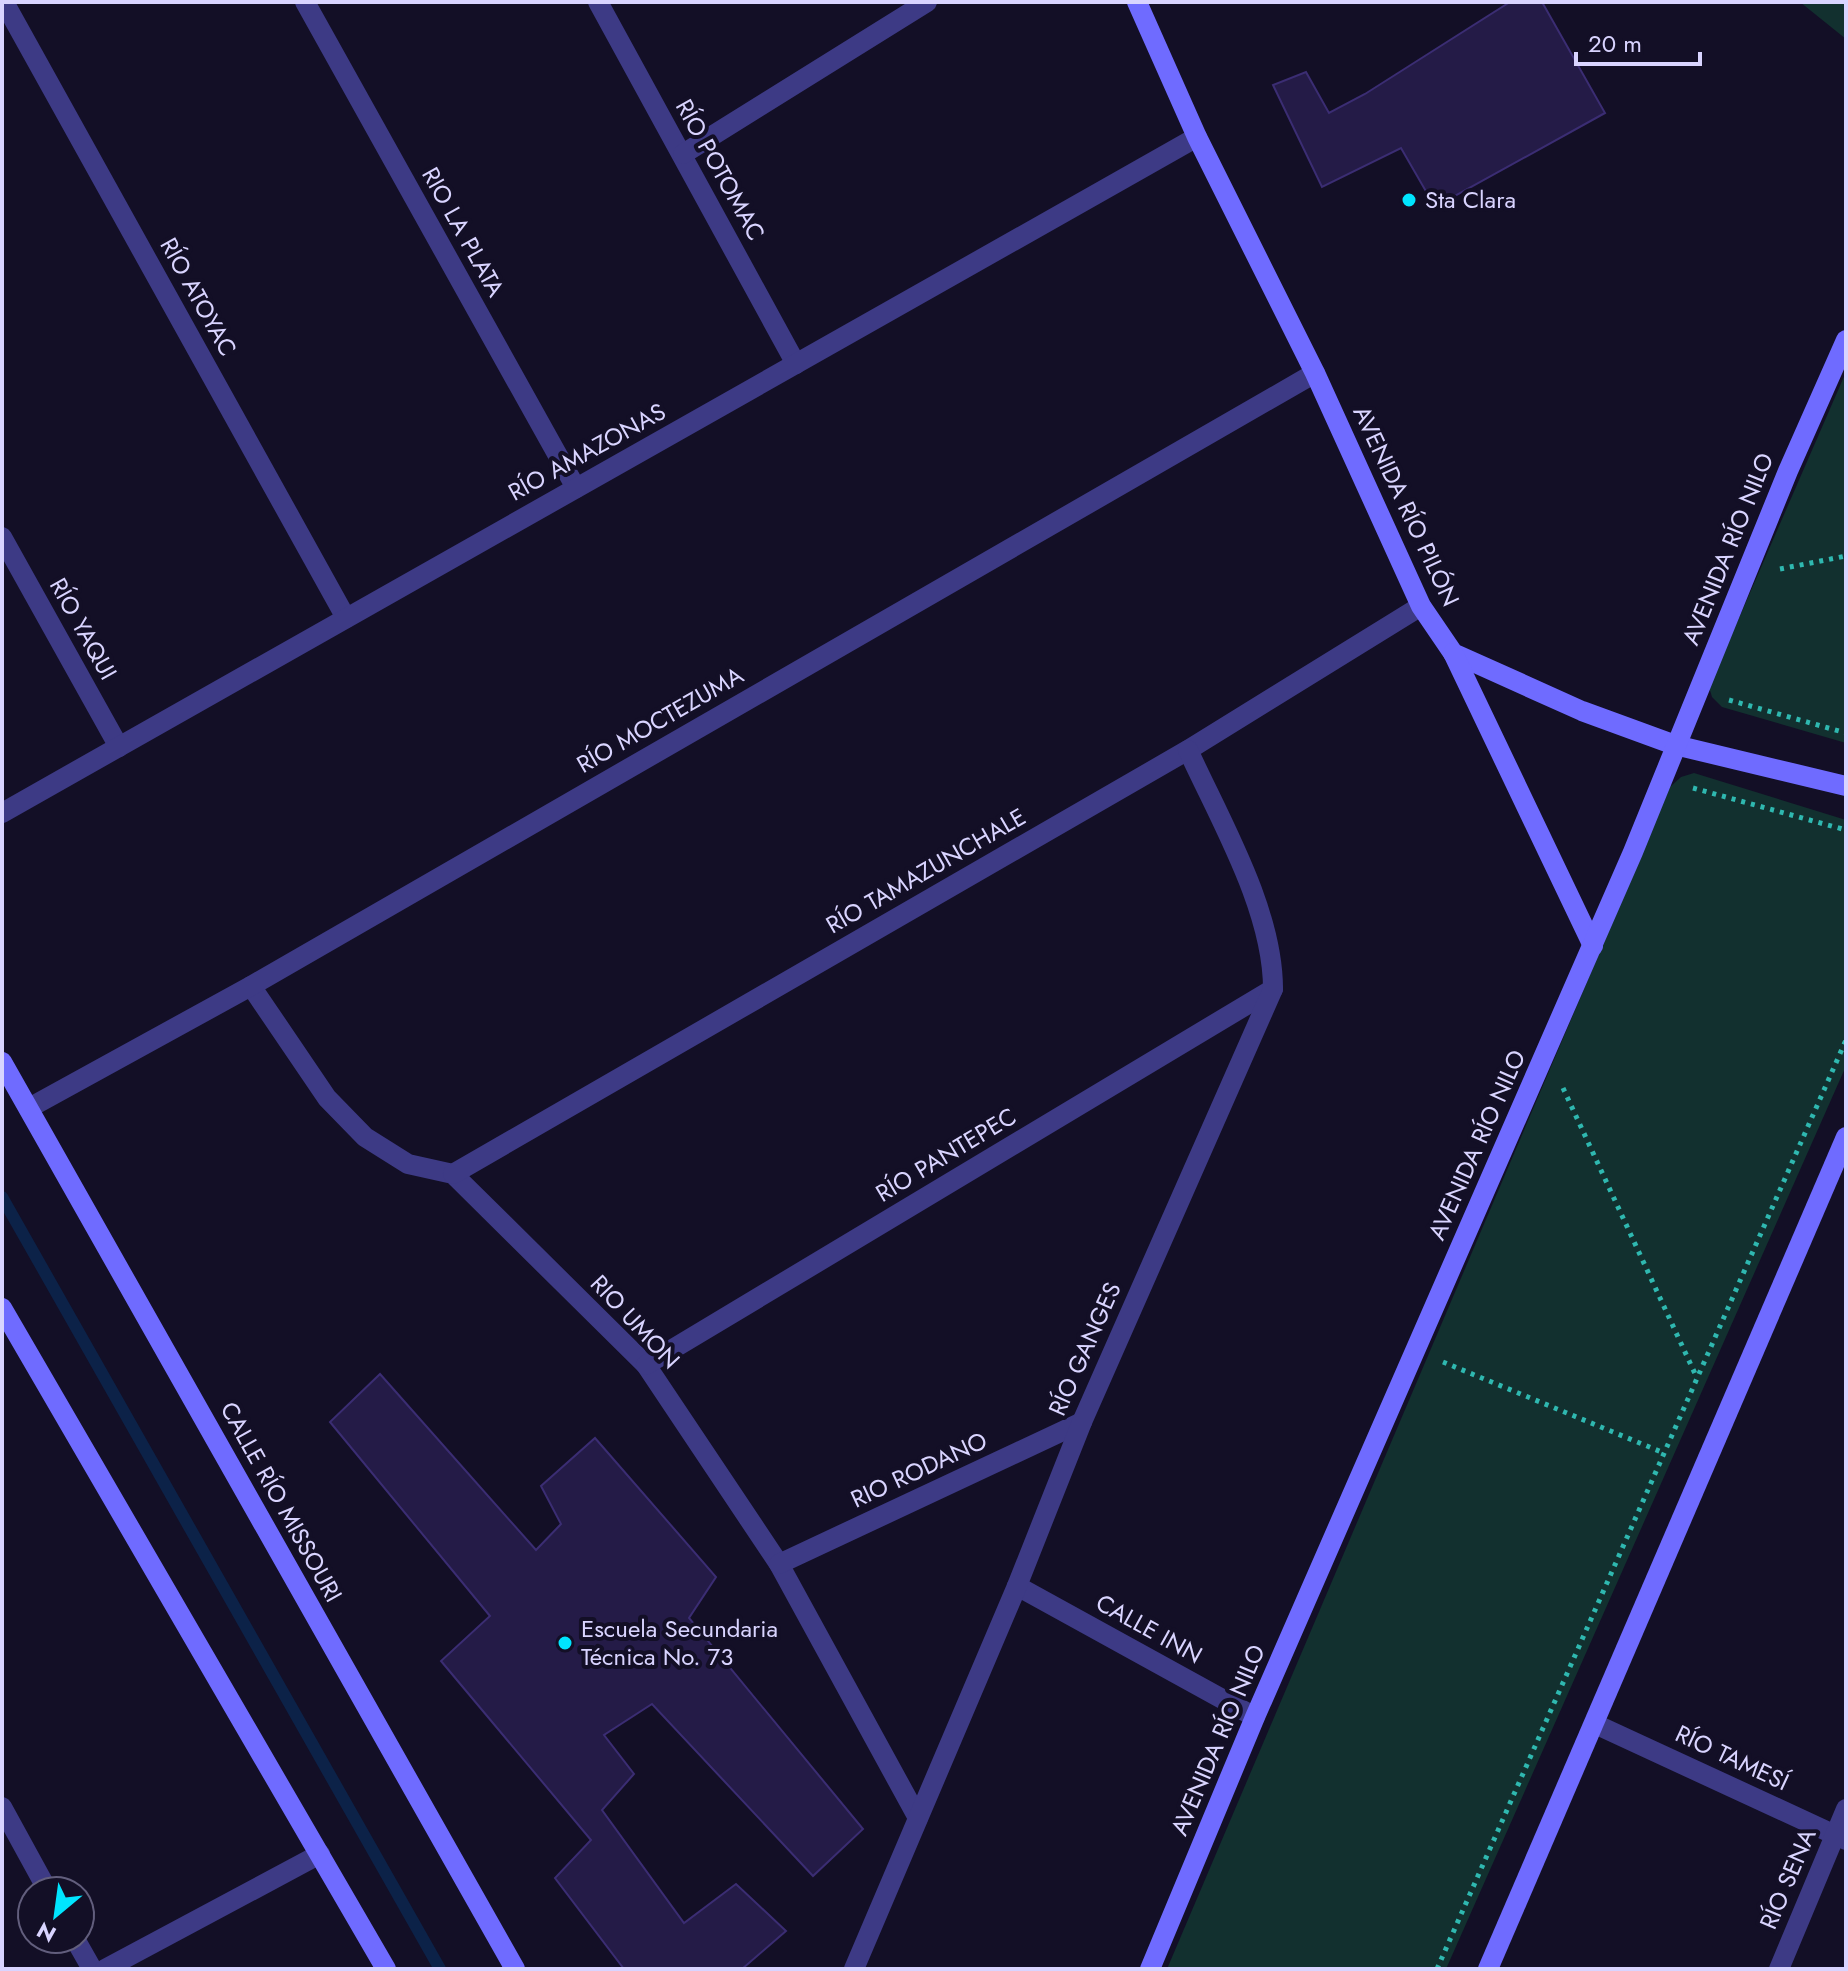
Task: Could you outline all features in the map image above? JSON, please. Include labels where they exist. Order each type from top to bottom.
[{"type":"street","name":"RÍO ATOYAC","points":[[4,2],[346,618]]},
{"type":"street","name":"RIO LA PLATA","points":[[305,2],[576,488]]},
{"type":"street","name":"RÍO POTOMAC","points":[[598,2],[796,364]]},
{"type":"street","points":[[683,154],[927,2]]},
{"type":"street","name":"AVENIDA RÍO PILÓN","points":[[1137,2],[1197,137],[1315,373],[1421,606],[1453,653],[1593,946]]},
{"type":"street","name":"RÍO AMAZONAS","points":[[2,813],[1197,137]]},
{"type":"street","name":"AVENIDA RÍO NILO","points":[[1150,1969],[1255,1717],[1593,946],[1788,471],[1846,340]]},
{"type":"street","name":"RÍO MOCTEZUMA","points":[[29,1108],[251,986],[1315,373]]},
{"type":"street","name":"RÍO YAQUI","points":[[2,537],[119,747]]},
{"type":"street","name":"RÍO TAMAZUNCHALE","points":[[453,1174],[1188,750],[1421,606]]},
{"type":"street","points":[[1453,653],[1582,711],[1675,745],[1846,786]]},
{"type":"street","name":"RÍO GANGES","points":[[854,1969],[1017,1586],[1082,1422],[1273,989],[1273,960],[1265,926],[1188,750]]},
{"type":"street","points":[[251,986],[327,1098],[365,1137],[408,1164],[453,1174]]},
{"type":"street","name":"RÍO PANTEPEC","points":[[646,1365],[1273,989]]},
{"type":"street","name":"CALLE RÍO MISSOURI","points":[[2,1062],[515,1969]]},
{"type":"street","points":[[1488,1969],[1846,1137]]},
{"type":"street","name":"RIO UMON","points":[[453,1174],[646,1365],[779,1564],[918,1818]]},
{"type":"street","points":[[2,1308],[386,1969]]},
{"type":"street","name":"RIO RODANO","points":[[779,1564],[1082,1422]]},
{"type":"street","name":"CALLE INN","points":[[1017,1586],[1255,1717]]},
{"type":"street","name":"RÍO TAMESÍ","points":[[1595,1724],[1840,1837]]},
{"type":"street","points":[[2,1807],[39,1875]]},
{"type":"street","name":"RÍO SENA","points":[[1779,1969],[1840,1837],[1846,1809]]},
{"type":"street","points":[[105,1969],[320,1854]]},
{"type":"path","points":[[1768,572],[1846,556]]},
{"type":"path","points":[[1722,692],[1728,700],[1846,733]]},
{"type":"path","points":[[1437,1969],[1846,1040]]},
{"type":"path","points":[[1558,1076],[1697,1378]]},
{"type":"path","points":[[1437,1359],[1664,1453]]},
{"type":"green space","points":[[1800,2],[1846,2],[1846,39]]},
{"type":"green space","points":[[1846,372],[1846,743],[1722,707],[1712,697],[1709,687]]},
{"type":"green space","points":[[1694,773],[1846,820],[1846,1066],[1446,1969],[1167,1969],[1670,787],[1681,777]]},
{"type":"building","points":[[1510,2],[1542,2],[1605,113],[1435,207],[1401,148],[1322,187],[1273,85],[1306,72],[1329,113],[1365,94]]},
{"type":"building","points":[[380,1374],[536,1550],[561,1524],[541,1486],[595,1438],[716,1577],[689,1618],[863,1829],[813,1876],[652,1704],[604,1735],[634,1774],[602,1810],[684,1923],[736,1884],[786,1931],[742,1969],[624,1969],[555,1878],[591,1840],[441,1661],[490,1616],[330,1422]]},
{"type":"waterway","points":[[2,1197],[440,1969]]},
{"type":"place","name":"Sta Clara","points":[[1409,200]]},
{"type":"place","name":"Escuela Secundaria Técnica No. 73","points":[[565,1643]]}]
